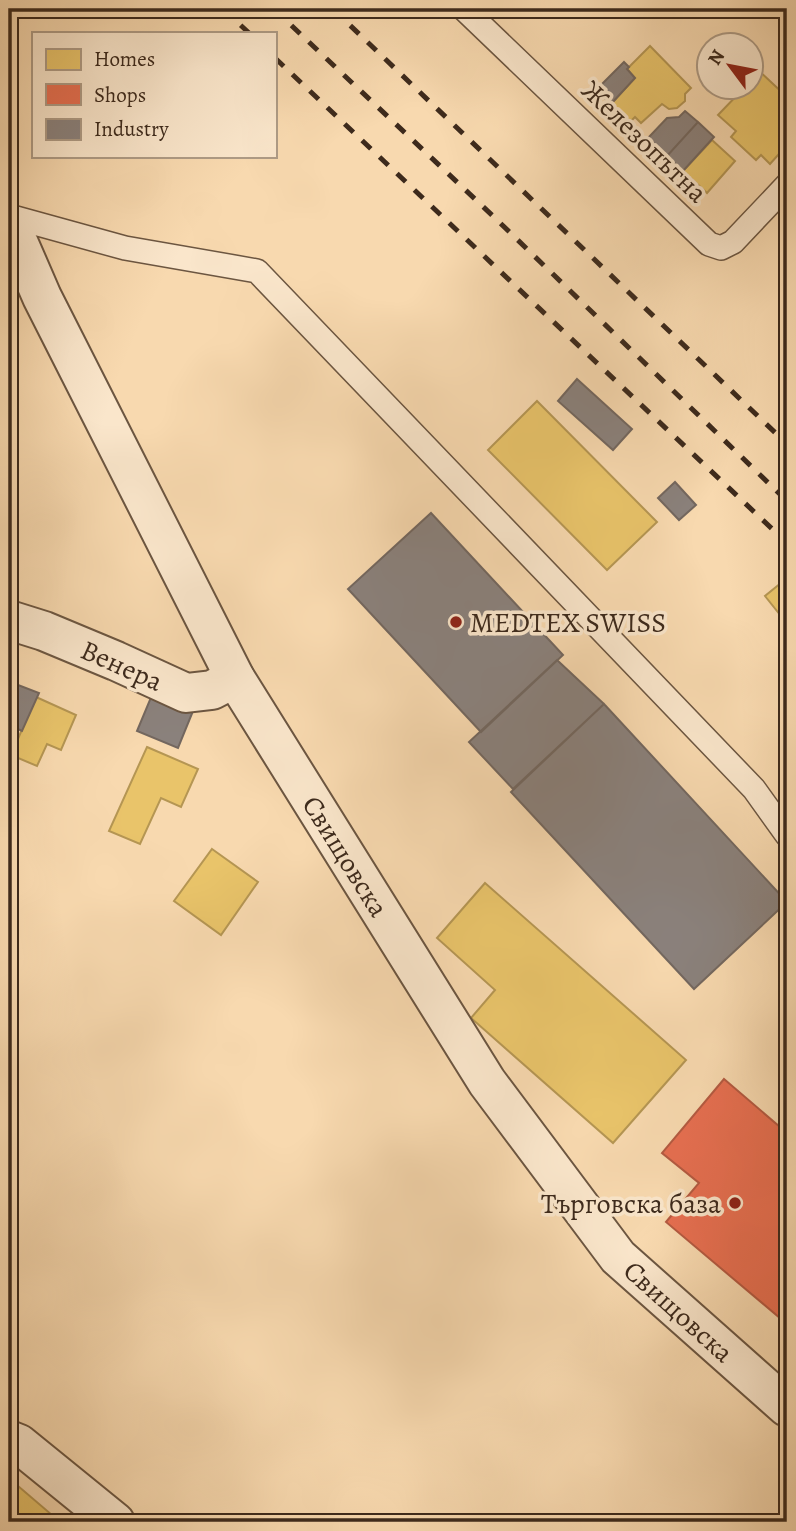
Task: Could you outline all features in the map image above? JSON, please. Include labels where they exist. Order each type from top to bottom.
[{"type":"street","name":"Свищовска","points":[[9,230],[19,244],[48,309],[235,678],[487,1082],[618,1257],[787,1407]]},
{"type":"street","name":"Венера","points":[[9,620],[44,631],[186,693],[212,690],[235,678]]},
{"type":"street","points":[[9,1440],[19,1444],[116,1522]]},
{"type":"lane","name":"Железопътна","points":[[464,9],[709,244],[721,247],[733,242],[787,185]]},
{"type":"lane","points":[[9,216],[125,248],[257,271],[754,789],[787,835]]},
{"type":"building: Homes","points":[[650,46],[691,88],[685,94],[685,101],[677,108],[669,109],[662,104],[641,123],[635,117],[630,122],[611,104],[635,78],[627,69]]},
{"type":"building: Homes","points":[[764,75],[787,97],[787,145],[770,164],[761,155],[756,160],[731,137],[736,131],[718,115],[731,102],[764,102]]},
{"type":"building: Homes","points":[[712,140],[735,161],[707,193],[683,171]]},
{"type":"building: Homes","points":[[537,401],[657,522],[607,570],[488,450]]},
{"type":"building: Homes","points":[[787,578],[787,619],[785,621],[765,596]]},
{"type":"building: Homes","points":[[36,697],[76,715],[61,750],[47,744],[37,766],[11,755]]},
{"type":"building: Homes","points":[[147,747],[198,769],[181,807],[161,798],[140,844],[109,831]]},
{"type":"building: Homes","points":[[212,849],[258,882],[221,935],[174,901]]},
{"type":"building: Homes","points":[[485,883],[686,1060],[613,1143],[471,1018],[495,990],[437,938]]},
{"type":"building: Homes","points":[[11,1480],[52,1515],[46,1522],[9,1522]]},
{"type":"building: Shops","name":"Търговска база","points":[[724,1079],[787,1133],[787,1324],[666,1222],[699,1183],[662,1153]]},
{"type":"building: Industry","points":[[624,62],[635,78],[611,104],[596,90]]},
{"type":"building: Industry","points":[[685,111],[698,122],[667,156],[648,138],[667,118],[679,117]]},
{"type":"building: Industry","points":[[698,122],[714,137],[683,171],[667,156]]},
{"type":"building: Industry","points":[[577,379],[632,429],[613,450],[558,401]]},
{"type":"building: Industry","points":[[675,482],[696,505],[679,520],[658,498]]},
{"type":"building: Industry","name":"MEDTEX SWISS","points":[[431,513],[563,655],[481,732],[348,589]]},
{"type":"building: Industry","points":[[557,660],[604,704],[513,789],[469,742]]},
{"type":"building: Industry","points":[[18,685],[39,693],[22,731],[9,725],[9,706]]},
{"type":"building: Industry","points":[[152,695],[193,711],[178,748],[137,731]]},
{"type":"building: Industry","points":[[604,704],[787,902],[694,989],[511,792]]},
{"type":"railway","points":[[223,9],[248,32]]},
{"type":"railway","points":[[274,9],[494,217],[787,501]]},
{"type":"railway","points":[[333,9],[787,444]]},
{"type":"railway","points":[[276,59],[787,543]]},
{"type":"place","name":"MEDTEX SWISS","points":[[456,622]]},
{"type":"place","name":"Търговска база","points":[[735,1203]]}]
